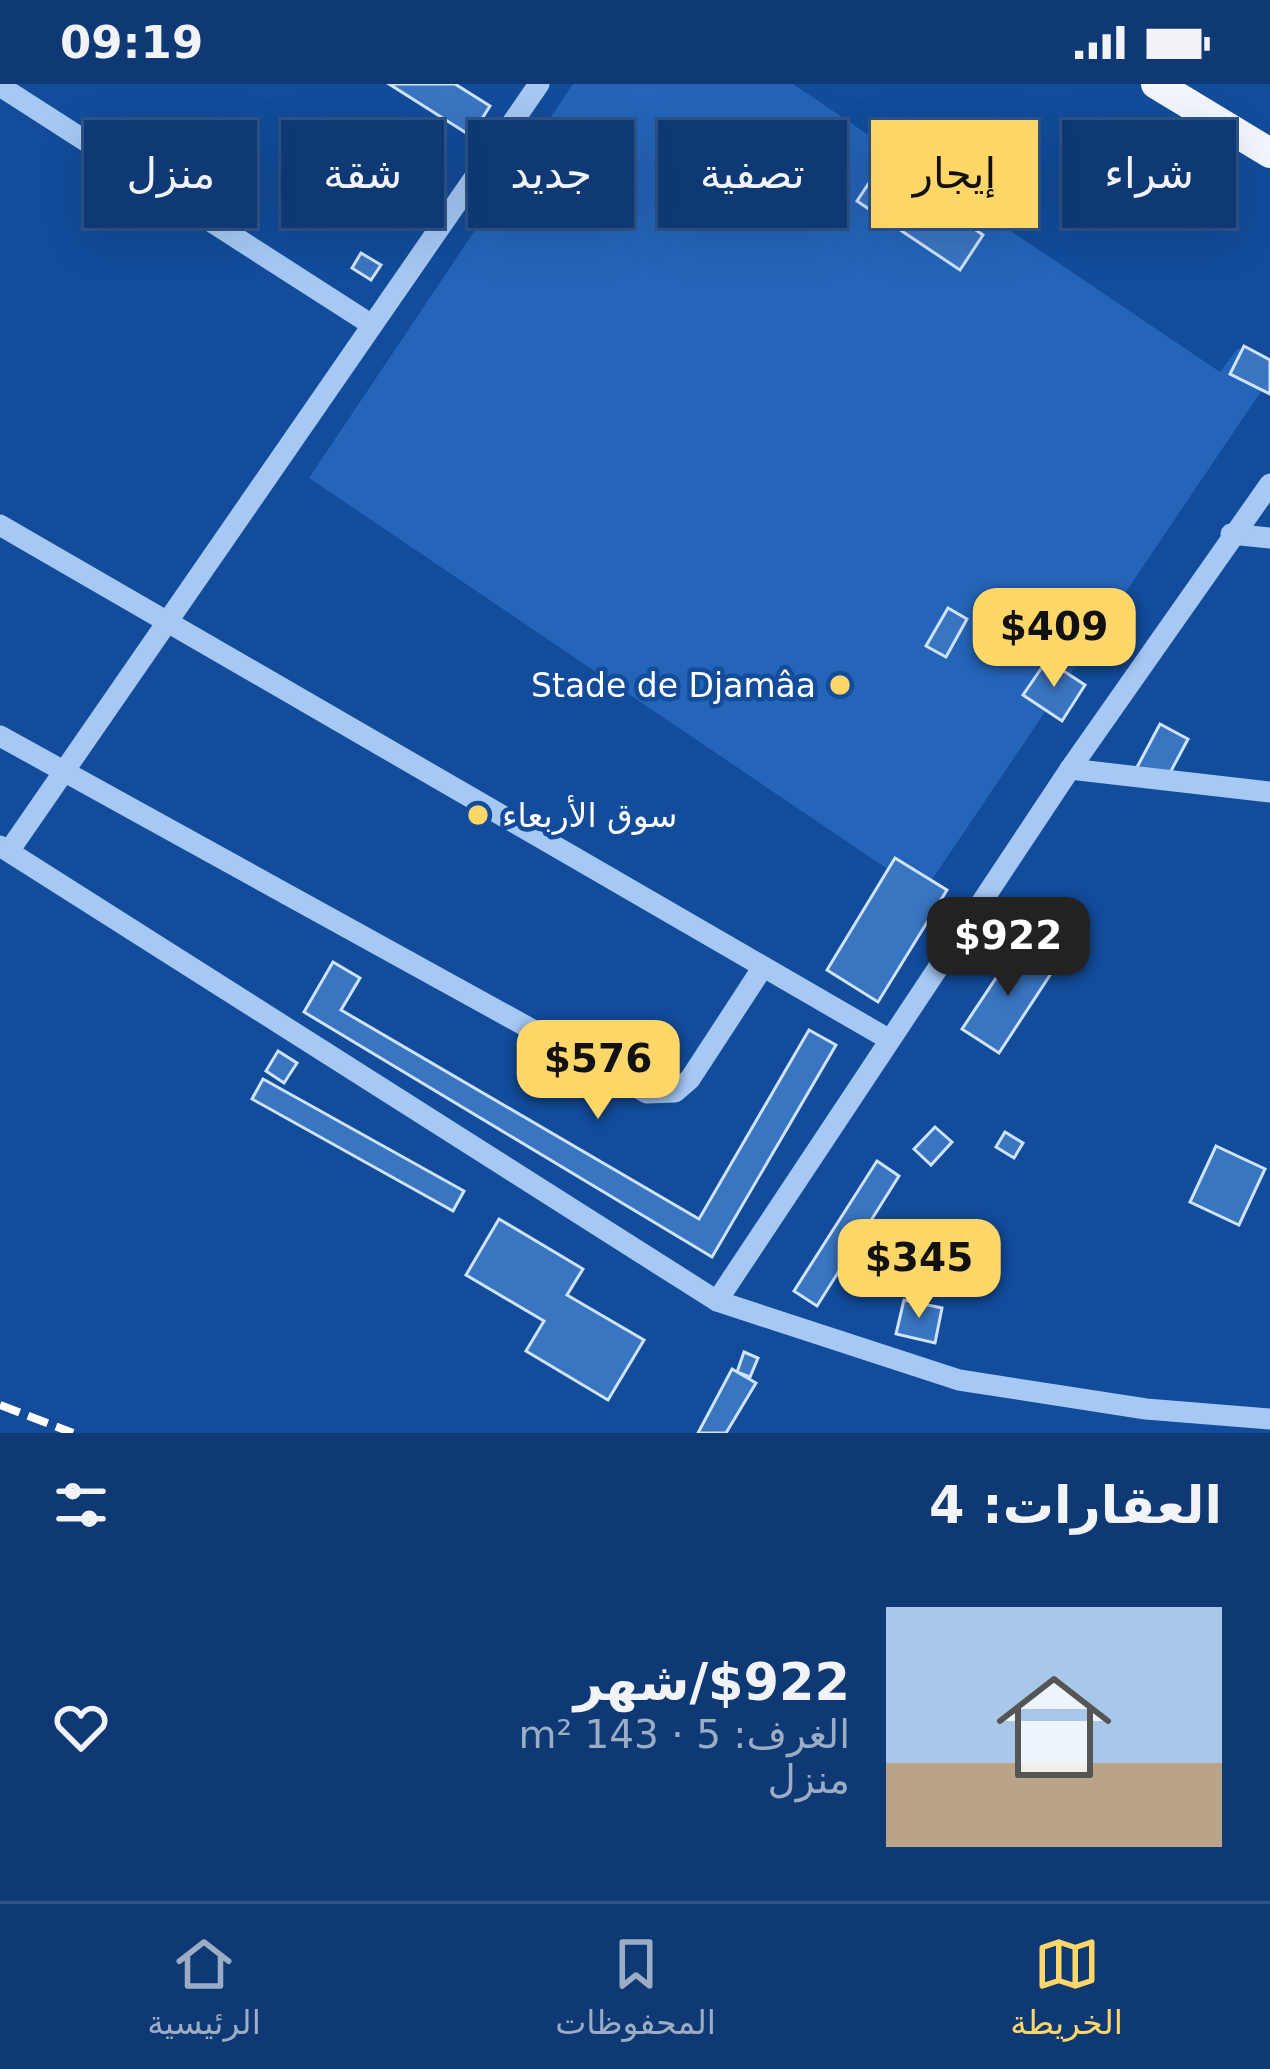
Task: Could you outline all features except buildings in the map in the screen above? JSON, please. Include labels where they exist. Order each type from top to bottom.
[{"type":"main road","points":[[1156,84],[1270,153]]},
{"type":"street","points":[[539,84],[64,772],[4,849],[717,1301],[959,1380],[1146,1408],[1270,1419]]},
{"type":"street","points":[[0,86],[373,325]]},
{"type":"street","points":[[717,1301],[1070,770],[1270,484]]},
{"type":"street","points":[[0,525],[890,1040]]},
{"type":"street","points":[[1231,534],[1270,538]]},
{"type":"street","points":[[0,736],[646,1094],[666,1095],[683,1087],[763,967]]},
{"type":"street","points":[[1070,770],[1270,792]]},
{"type":"shaded area","name":"Stade de Djamâa","points":[[573,84],[793,84],[846,120],[658,120],[658,228],[847,228],[847,120],[871,137],[871,228],[1006,228],[1220,372],[1238,348],[1270,370],[1270,378],[923,893],[309,478],[477,228],[634,228],[634,120],[549,120]]},
{"type":"railway","points":[[0,1405],[73,1433]]},
{"type":"place","name":"Stade de Djamâa","points":[[840,685]]},
{"type":"place","name":"سوق الأربعاء","points":[[478,815]]}]
